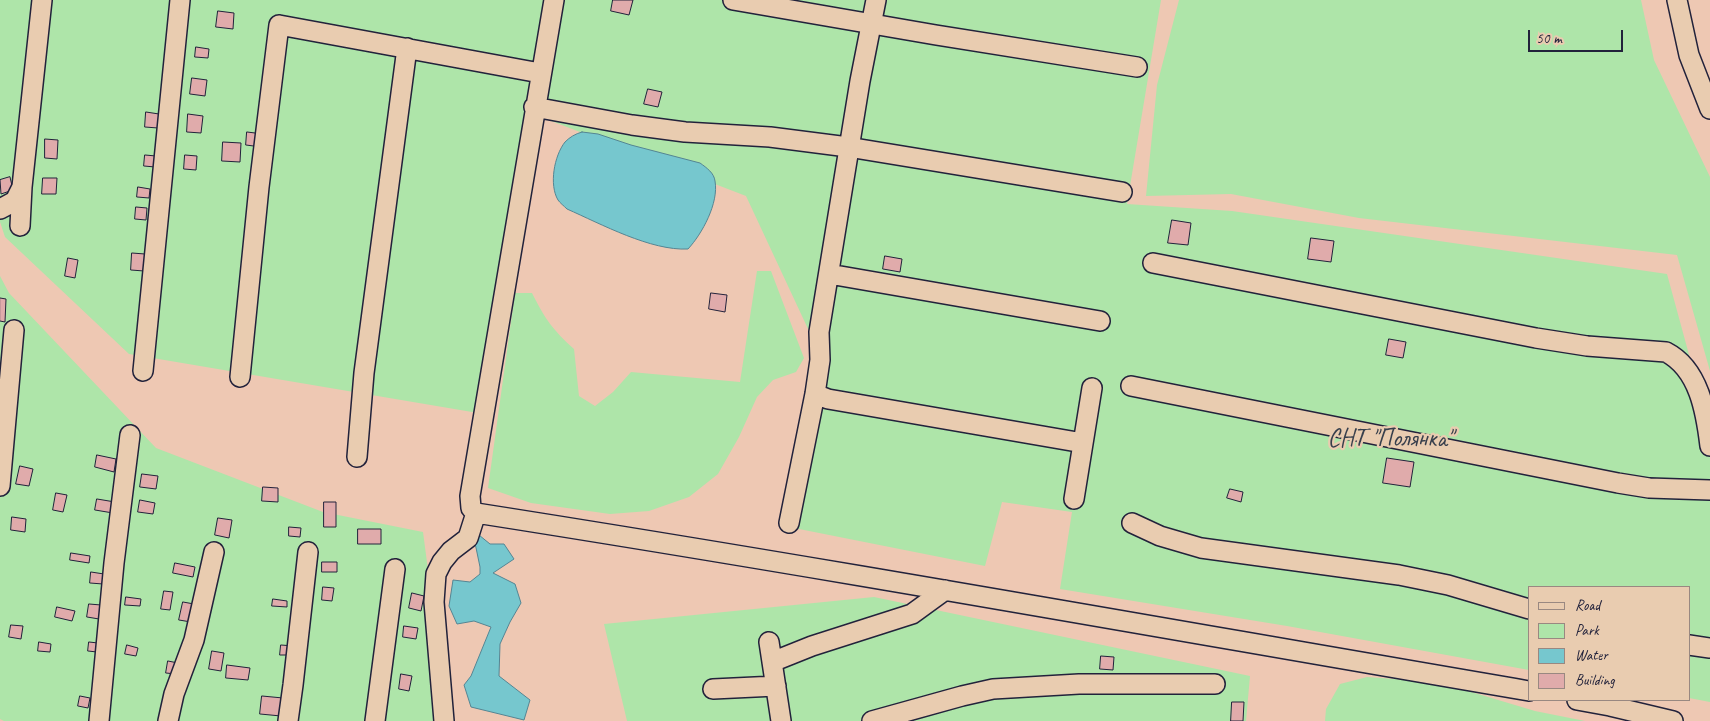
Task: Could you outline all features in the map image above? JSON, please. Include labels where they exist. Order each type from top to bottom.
[{"type":"street","points":[[20,226],[22,187],[42,0]]},
{"type":"street","points":[[143,371],[180,0]]},
{"type":"street","points":[[554,0],[534,107],[470,496],[471,508],[476,513],[944,590],[1528,691]]},
{"type":"street","points":[[733,0],[1138,67]]},
{"type":"street","points":[[789,522],[815,394],[820,360],[819,332],[848,147],[852,136],[860,81],[876,0]]},
{"type":"street","points":[[1677,0],[1690,55],[1710,109]]},
{"type":"street","points":[[240,377],[259,187],[279,25],[540,73]]},
{"type":"street","points":[[357,457],[364,373],[407,48]]},
{"type":"street","points":[[534,107],[667,130],[770,137],[848,147],[1122,192]]},
{"type":"street","points":[[0,209],[15,201],[22,187]]},
{"type":"street","points":[[1154,263],[1536,338],[1587,346],[1666,352],[1676,358],[1686,368],[1699,394],[1707,417],[1710,446]]},
{"type":"street","points":[[829,274],[1100,321]]},
{"type":"street","points":[[0,486],[14,330]]},
{"type":"street","points":[[1131,386],[1618,483],[1649,488],[1710,490]]},
{"type":"street","points":[[1074,499],[1092,388]]},
{"type":"street","points":[[815,394],[848,403],[1083,443]]},
{"type":"street","points":[[99,721],[114,563],[130,435]]},
{"type":"street","points":[[444,721],[434,602],[436,574],[446,557],[468,538],[476,513]]},
{"type":"street","points":[[1132,523],[1160,536],[1201,548],[1399,575],[1448,585],[1528,609]]},
{"type":"street","points":[[168,721],[174,694],[194,640],[214,552]]},
{"type":"street","points":[[288,721],[294,685],[308,552]]},
{"type":"street","points":[[375,721],[395,569]]},
{"type":"street","points":[[772,662],[812,646],[912,614],[944,590]]},
{"type":"street","points":[[769,642],[781,721]]},
{"type":"street","points":[[1690,645],[1710,648]]},
{"type":"street","points":[[872,721],[994,689],[1078,684],[1215,684]]},
{"type":"street","points":[[713,689],[776,686]]},
{"type":"street","points":[[1582,701],[1673,721]]},
{"type":"green space","name":"СНТ \"Полянка\"","points":[[0,0],[1161,0],[1127,204],[1232,211],[1667,274],[1706,417],[1710,416],[1710,702],[1690,698],[1690,586],[1528,586],[1528,670],[1287,626],[1060,589],[1072,512],[1002,502],[985,566],[784,526],[823,361],[746,196],[541,117],[478,413],[129,354],[5,237],[0,222]]},
{"type":"green space","points":[[1179,0],[1641,0],[1654,60],[1710,177],[1710,371],[1677,255],[1359,218],[1231,194],[1146,196],[1157,85]]},
{"type":"green space","points":[[757,271],[771,271],[804,358],[796,372],[773,380],[757,397],[739,437],[718,474],[689,497],[649,511],[610,514],[531,503],[488,488],[515,293],[532,293],[550,324],[574,349],[579,396],[595,406],[613,392],[631,372],[740,382]]},
{"type":"green space","points":[[0,276],[9,293],[156,448],[323,512],[423,532],[448,721],[4,721],[0,719]]},
{"type":"green space","points":[[874,597],[1250,676],[1246,721],[627,721],[604,624]]},
{"type":"green space","points":[[1367,677],[1438,682],[1535,711],[1585,721],[1325,721],[1326,709],[1340,684]]},
{"type":"water","points":[[582,132],[598,134],[631,145],[700,163],[710,171],[714,178],[716,190],[712,208],[704,227],[688,249],[658,246],[610,229],[567,209],[558,200],[555,194],[553,179],[558,155],[565,142]]},
{"type":"water","points":[[479,535],[490,544],[504,544],[514,559],[493,573],[515,584],[521,603],[500,644],[499,676],[530,700],[524,720],[471,707],[464,685],[471,676],[491,627],[474,621],[457,624],[449,606],[453,580],[470,582],[480,574],[474,538]]},
{"type":"building","points":[[613,0],[633,0],[629,15],[611,11]]},
{"type":"building","points":[[218,11],[234,13],[233,29],[216,27]]},
{"type":"building","points":[[196,47],[209,49],[208,58],[195,57]]},
{"type":"building","points":[[192,78],[207,80],[205,96],[190,94]]},
{"type":"building","points":[[648,89],[662,92],[658,107],[644,104]]},
{"type":"building","points":[[146,112],[159,114],[158,128],[145,127]]},
{"type":"building","points":[[188,114],[203,116],[201,133],[187,132]]},
{"type":"building","points":[[247,132],[263,134],[261,147],[246,145]]},
{"type":"building","points":[[45,139],[58,140],[57,159],[45,158]]},
{"type":"building","points":[[223,142],[241,143],[240,162],[222,161]]},
{"type":"building","points":[[145,155],[156,156],[155,167],[144,166]]},
{"type":"building","points":[[185,155],[197,156],[196,170],[184,169]]},
{"type":"building","points":[[10,177],[13,190],[1,194],[0,180]]},
{"type":"building","points":[[43,178],[57,178],[56,194],[42,194]]},
{"type":"building","points":[[138,187],[150,189],[149,198],[137,197]]},
{"type":"building","points":[[136,207],[147,208],[146,220],[135,219]]},
{"type":"building","points":[[1172,220],[1191,223],[1188,245],[1168,243]]},
{"type":"building","points":[[1311,238],[1334,241],[1331,262],[1308,259]]},
{"type":"building","points":[[132,253],[145,254],[144,271],[131,270]]},
{"type":"building","points":[[885,256],[902,259],[900,272],[883,269]]},
{"type":"building","points":[[68,258],[78,260],[75,278],[65,276]]},
{"type":"building","points":[[711,293],[727,295],[725,312],[709,309]]},
{"type":"building","points":[[0,298],[6,299],[5,322],[0,321]]},
{"type":"building","points":[[1389,339],[1406,342],[1403,358],[1386,355]]},
{"type":"building","points":[[97,455],[116,459],[114,472],[95,467]]},
{"type":"building","points":[[1387,458],[1414,462],[1410,487],[1383,483]]},
{"type":"building","points":[[20,466],[33,469],[29,486],[16,484]]},
{"type":"building","points":[[142,474],[158,476],[156,489],[140,487]]},
{"type":"building","points":[[263,487],[278,488],[278,502],[262,501]]},
{"type":"building","points":[[1230,489],[1243,492],[1241,502],[1227,498]]},
{"type":"building","points":[[56,493],[67,495],[63,512],[53,510]]},
{"type":"building","points":[[97,499],[115,502],[113,513],[95,510]]},
{"type":"building","points":[[140,500],[155,503],[153,514],[138,512]]},
{"type":"building","points":[[324,502],[336,502],[336,527],[324,527]]},
{"type":"building","points":[[12,517],[26,519],[25,532],[11,530]]},
{"type":"building","points":[[218,518],[232,520],[229,538],[215,535]]},
{"type":"building","points":[[289,527],[301,528],[300,537],[289,536]]},
{"type":"building","points":[[358,529],[381,529],[381,544],[358,544]]},
{"type":"building","points":[[71,553],[90,556],[89,563],[70,560]]},
{"type":"building","points":[[322,562],[337,562],[337,572],[322,572]]},
{"type":"building","points":[[175,563],[195,567],[193,577],[173,573]]},
{"type":"building","points":[[91,572],[104,574],[103,584],[90,583]]},
{"type":"building","points":[[323,587],[334,588],[332,601],[322,600]]},
{"type":"building","points":[[164,591],[173,592],[170,610],[161,609]]},
{"type":"building","points":[[412,593],[424,596],[421,611],[409,608]]},
{"type":"building","points":[[126,597],[141,599],[140,606],[125,605]]},
{"type":"building","points":[[273,599],[287,601],[287,607],[272,606]]},
{"type":"building","points":[[183,602],[194,604],[191,622],[179,620]]},
{"type":"building","points":[[89,604],[101,605],[99,619],[87,617]]},
{"type":"building","points":[[57,607],[75,611],[72,621],[55,617]]},
{"type":"building","points":[[11,625],[23,626],[21,639],[9,637]]},
{"type":"building","points":[[404,626],[418,628],[416,639],[403,637]]},
{"type":"building","points":[[39,642],[51,644],[50,652],[38,651]]},
{"type":"building","points":[[89,642],[98,643],[97,652],[88,651]]},
{"type":"building","points":[[127,645],[138,648],[136,656],[125,654]]},
{"type":"building","points":[[281,645],[294,646],[294,655],[280,655]]},
{"type":"building","points":[[212,651],[224,653],[221,671],[209,669]]},
{"type":"building","points":[[1101,656],[1114,657],[1113,670],[1100,669]]},
{"type":"building","points":[[168,661],[178,663],[176,674],[166,673]]},
{"type":"building","points":[[227,665],[250,668],[248,680],[226,678]]},
{"type":"building","points":[[401,674],[412,676],[409,691],[399,689]]},
{"type":"building","points":[[80,696],[90,698],[88,708],[78,706]]},
{"type":"building","points":[[262,696],[283,698],[281,716],[260,714]]},
{"type":"building","points":[[1232,702],[1244,702],[1243,721],[1231,721]]}]
